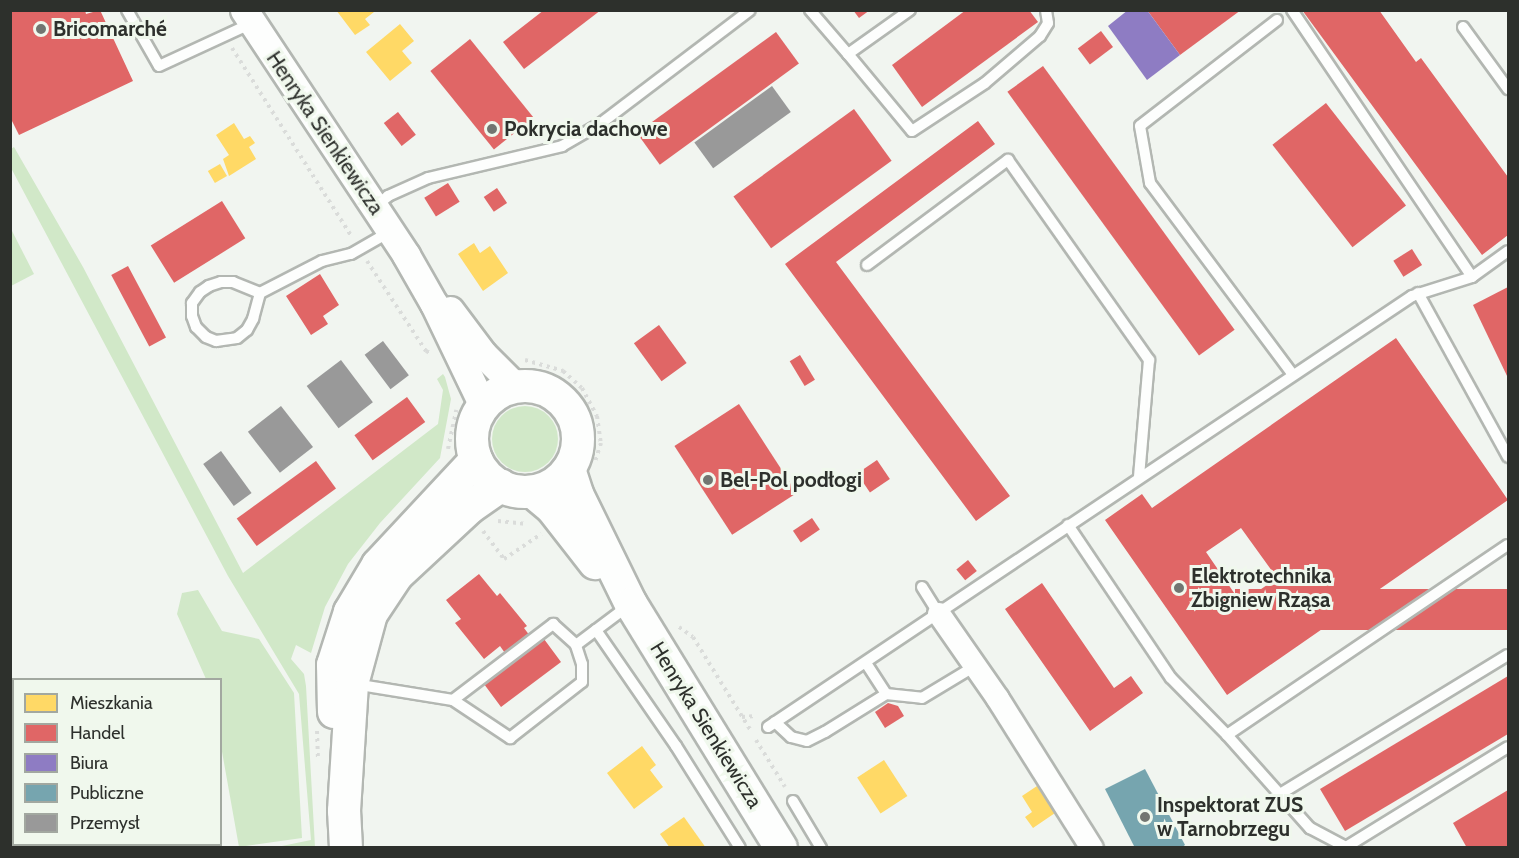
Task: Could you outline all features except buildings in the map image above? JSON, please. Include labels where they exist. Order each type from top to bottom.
[{"type":"main road","points":[[343,682],[333,665],[350,612],[378,566],[461,460],[472,432],[470,406],[492,397],[515,371],[564,402],[574,417],[579,435],[577,452],[581,469],[533,492],[516,491],[501,486],[461,460]]},
{"type":"main road","name":"Henryka Sienkiewicza","points":[[581,469],[577,494],[631,604],[781,848]]},
{"type":"main road","points":[[346,848],[343,682],[371,614],[397,575],[454,521],[501,486]]},
{"type":"main road","name":"Henryka Sienkiewicza","points":[[533,492],[552,508],[600,571],[631,604]]},
{"type":"street","name":"Henryka Sienkiewicza","points":[[242,23],[375,207],[406,255],[434,304],[470,406]]},
{"type":"street","name":"Henryka Sienkiewicza","points":[[406,255],[483,354],[515,371]]},
{"type":"street","points":[[939,614],[1092,848]]},
{"type":"lane","points":[[127,10],[159,66],[242,23]]},
{"type":"lane","points":[[375,207],[388,196],[428,178],[562,146],[600,124],[750,10]]},
{"type":"lane","points":[[810,10],[912,131],[985,83],[1040,36],[1048,23],[1046,10]]},
{"type":"lane","points":[[848,54],[910,10]]},
{"type":"lane","points":[[1292,10],[1472,277]]},
{"type":"lane","points":[[1277,20],[1140,126],[1150,183],[1293,375]]},
{"type":"lane","points":[[1463,27],[1509,89]]},
{"type":"lane","points":[[867,265],[1008,160],[1149,360],[1139,477]]},
{"type":"lane","points":[[260,293],[233,282],[221,282],[209,286],[200,292],[192,303],[192,316],[196,327],[206,337],[216,341],[237,338],[253,319],[260,293],[296,272],[360,249],[391,231]]},
{"type":"lane","points":[[975,666],[922,698],[886,693],[807,741],[791,737],[772,724],[1418,292],[1472,277],[1509,251]]},
{"type":"lane","points":[[1418,292],[1509,458]]},
{"type":"lane","points":[[1068,525],[1171,678],[1227,735],[1310,828],[1346,847],[1509,747]]},
{"type":"lane","points":[[1227,735],[1509,545]]},
{"type":"lane","points":[[922,587],[939,614]]},
{"type":"lane","points":[[576,645],[631,604]]},
{"type":"lane","points":[[343,682],[453,700],[510,738],[582,682],[582,664],[576,645],[553,624],[453,700]]},
{"type":"lane","points":[[596,630],[676,746],[740,848]]},
{"type":"lane","points":[[1280,794],[1509,655]]},
{"type":"lane","points":[[866,663],[886,693]]},
{"type":"lane","points":[[794,801],[821,848]]},
{"type":"path","points":[[242,23],[233,52],[426,351],[434,355]]},
{"type":"path","points":[[515,371],[563,371],[582,388],[597,416],[601,442],[581,469]]},
{"type":"path","points":[[461,460],[470,406]]},
{"type":"path","points":[[488,520],[530,524]]},
{"type":"path","points":[[478,526],[504,559],[548,530]]},
{"type":"path","points":[[677,626],[693,637],[794,801]]},
{"type":"green space","points":[[14,147],[83,267],[243,573],[438,424],[443,390],[437,379],[443,374],[445,377],[451,399],[440,458],[380,523],[348,564],[325,607],[311,653],[296,645],[291,659],[304,674],[306,686],[315,847],[277,847],[311,840],[299,694],[228,576],[11,168],[11,149]]},
{"type":"green space","points":[[10,227],[34,274],[11,286],[10,286]]},
{"type":"green space","points":[[518,406],[532,406],[544,411],[553,420],[558,439],[556,452],[549,463],[532,472],[518,472],[506,467],[497,458],[492,446],[492,432],[497,420],[506,411]]},
{"type":"green space","points":[[198,590],[222,631],[259,639],[294,693],[302,838],[239,847],[222,752],[222,678],[206,678],[177,614],[182,593]]},
{"type":"place","name":"Bricomarché","points":[[41,29]]},
{"type":"place","name":"Pokrycia dachowe","points":[[492,129]]},
{"type":"place","name":"Bel-Pol podłogi","points":[[708,480]]},
{"type":"place","name":"Elektrotechnika Zbigniew Rząsa","points":[[1179,588]]},
{"type":"place","name":"Inspektorat ZUS w Tarnobrzegu","points":[[1145,817]]}]
